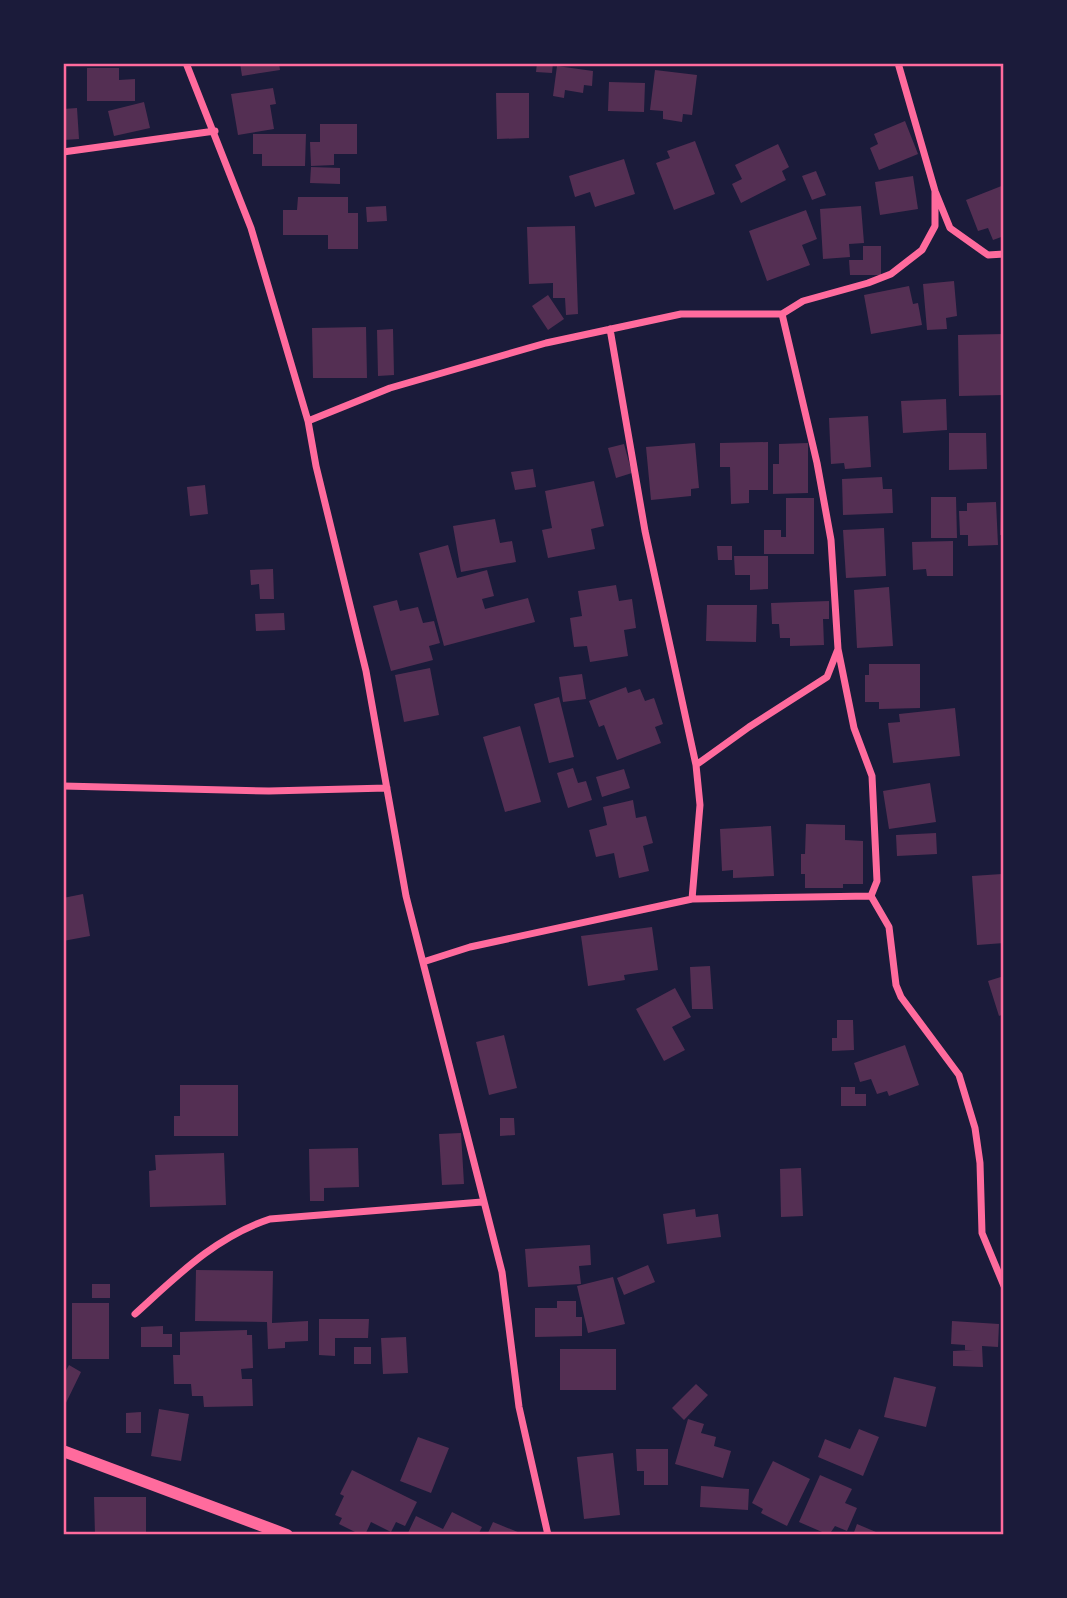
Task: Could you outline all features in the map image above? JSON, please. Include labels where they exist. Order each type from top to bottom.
[{"type":"street","points":[[186,63],[251,228],[308,421],[316,466],[366,671],[406,896],[502,1272],[519,1406],[548,1535]]},
{"type":"street","points":[[898,63],[935,191],[950,228],[988,255],[1004,254]]},
{"type":"street","points":[[63,152],[215,131]]},
{"type":"street","points":[[308,421],[338,407],[428,376],[546,343],[681,314],[782,314],[803,301],[891,274],[922,250],[935,226],[935,191]]},
{"type":"street","points":[[782,314],[817,463],[831,540],[838,649],[854,727],[872,776],[877,881],[871,896]]},
{"type":"street","points":[[610,329],[645,531],[696,765],[700,805],[692,899]]},
{"type":"street","points":[[696,765],[827,677],[838,649]]},
{"type":"street","points":[[63,786],[269,791],[387,788]]},
{"type":"street","points":[[423,962],[470,947],[692,899],[871,896]]},
{"type":"street","points":[[871,896],[889,928],[896,985],[901,997],[960,1075],[965,1088],[980,1163],[982,1233],[1004,1286]]},
{"type":"street","points":[[135,1314],[212,1246],[250,1225],[270,1219],[482,1202]]},
{"type":"street","points":[[63,1451],[287,1535]]},
{"type":"building","points":[[240,63],[279,63],[280,70],[242,76]]},
{"type":"building","points":[[537,63],[553,63],[552,73],[536,72]]},
{"type":"building","points":[[557,66],[593,71],[592,86],[584,85],[583,93],[565,90],[564,98],[553,96]]},
{"type":"building","points":[[87,68],[119,68],[119,80],[135,79],[135,101],[87,101]]},
{"type":"building","points":[[655,70],[697,75],[692,115],[683,114],[682,122],[663,119],[663,111],[650,110]]},
{"type":"building","points":[[609,82],[645,83],[644,112],[608,111]]},
{"type":"building","points":[[273,88],[276,104],[270,105],[274,129],[238,135],[231,94]]},
{"type":"building","points":[[496,93],[529,93],[529,138],[497,139]]},
{"type":"building","points":[[144,102],[150,128],[114,136],[108,111]]},
{"type":"building","points":[[77,108],[79,139],[63,140],[63,109]]},
{"type":"building","points":[[905,121],[918,154],[879,170],[870,148],[878,144],[874,134]]},
{"type":"building","points":[[320,124],[357,124],[357,154],[334,154],[334,165],[311,166],[310,142],[320,142]]},
{"type":"building","points":[[253,134],[306,134],[305,166],[262,166],[262,154],[253,154]]},
{"type":"building","points":[[695,141],[715,194],[674,210],[656,163],[670,158],[667,151]]},
{"type":"building","points":[[778,144],[789,167],[782,171],[786,180],[741,203],[732,184],[742,179],[735,165]]},
{"type":"building","points":[[624,159],[635,194],[595,207],[590,192],[575,197],[569,176]]},
{"type":"building","points":[[311,167],[340,168],[340,184],[310,183]]},
{"type":"building","points":[[816,171],[826,195],[812,200],[802,176]]},
{"type":"building","points":[[913,176],[918,209],[880,215],[875,182]]},
{"type":"building","points":[[1004,185],[1004,236],[993,240],[988,228],[978,231],[966,200]]},
{"type":"building","points":[[298,197],[348,197],[348,213],[358,213],[358,249],[328,249],[328,235],[283,235],[283,210],[297,210]]},
{"type":"building","points":[[386,206],[387,221],[367,222],[366,207]]},
{"type":"building","points":[[861,206],[864,243],[849,244],[850,257],[823,259],[820,209]]},
{"type":"building","points":[[806,210],[817,239],[802,245],[810,265],[767,281],[749,231]]},
{"type":"building","points":[[575,226],[578,314],[566,315],[565,298],[553,298],[553,283],[529,284],[527,227]]},
{"type":"building","points":[[863,246],[881,246],[881,275],[850,275],[849,260],[863,260]]},
{"type":"building","points":[[954,281],[957,316],[946,318],[947,329],[927,330],[923,284]]},
{"type":"building","points":[[909,286],[913,304],[918,303],[922,325],[871,334],[864,295]]},
{"type":"building","points":[[548,295],[564,319],[548,330],[532,306]]},
{"type":"building","points":[[366,327],[367,378],[313,378],[312,328]]},
{"type":"building","points":[[393,329],[394,375],[378,376],[377,330]]},
{"type":"building","points":[[1004,334],[1004,395],[959,396],[958,335]]},
{"type":"building","points":[[946,399],[947,430],[903,433],[901,401]]},
{"type":"building","points":[[868,416],[871,467],[845,469],[844,463],[831,464],[829,418]]},
{"type":"building","points":[[949,433],[986,433],[987,469],[949,470]]},
{"type":"building","points":[[768,442],[768,490],[749,490],[749,503],[731,504],[730,467],[720,467],[720,443]]},
{"type":"building","points":[[695,443],[699,488],[691,489],[691,496],[651,500],[646,447]]},
{"type":"building","points":[[808,443],[808,493],[773,494],[773,464],[779,464],[779,444]]},
{"type":"building","points":[[624,444],[632,473],[616,478],[608,448]]},
{"type":"building","points":[[533,469],[536,487],[515,490],[511,472]]},
{"type":"building","points":[[882,477],[883,489],[892,489],[893,513],[843,515],[842,479]]},
{"type":"building","points":[[594,481],[604,526],[591,529],[595,549],[548,558],[542,530],[552,528],[545,491]]},
{"type":"building","points":[[205,485],[208,514],[190,516],[187,487]]},
{"type":"building","points":[[1001,487],[1004,487],[1004,535],[1000,535]]},
{"type":"building","points":[[931,497],[956,497],[957,538],[931,538]]},
{"type":"building","points":[[786,498],[814,498],[814,554],[764,554],[764,530],[781,530],[781,537],[786,537]]},
{"type":"building","points":[[996,502],[998,545],[968,546],[968,535],[960,535],[959,511],[967,511],[967,503]]},
{"type":"building","points":[[495,519],[500,543],[512,541],[516,562],[461,572],[453,526]]},
{"type":"building","points":[[884,528],[886,576],[846,578],[843,530]]},
{"type":"building","points":[[953,541],[953,576],[927,576],[926,569],[913,570],[912,542]]},
{"type":"building","points":[[448,545],[457,578],[487,570],[494,596],[482,599],[485,609],[528,598],[535,622],[444,646],[419,553]]},
{"type":"building","points":[[717,546],[732,546],[732,560],[718,560]]},
{"type":"building","points":[[734,556],[768,556],[768,589],[750,590],[750,575],[735,575]]},
{"type":"building","points":[[273,569],[274,599],[260,599],[259,584],[251,585],[250,570]]},
{"type":"building","points":[[616,585],[619,601],[632,599],[636,628],[624,630],[628,656],[590,662],[587,646],[574,647],[570,618],[582,616],[578,591]]},
{"type":"building","points":[[889,587],[893,646],[857,648],[854,590]]},
{"type":"building","points":[[397,600],[400,611],[418,607],[423,623],[434,621],[440,643],[429,646],[433,660],[391,671],[373,606]]},
{"type":"building","points":[[829,601],[829,619],[823,619],[824,645],[790,646],[790,638],[780,638],[779,624],[772,624],[771,603]]},
{"type":"building","points":[[707,605],[757,605],[756,642],[706,641]]},
{"type":"building","points":[[284,613],[285,630],[256,631],[255,614]]},
{"type":"building","points":[[869,664],[920,664],[920,708],[879,709],[879,702],[865,702],[865,675],[869,675]]},
{"type":"building","points":[[430,668],[439,715],[404,722],[395,675]]},
{"type":"building","points":[[582,674],[586,699],[563,702],[559,677]]},
{"type":"building","points":[[626,687],[628,693],[640,689],[645,701],[654,698],[663,724],[655,727],[661,743],[617,760],[604,725],[599,727],[589,701]]},
{"type":"building","points":[[559,697],[574,757],[549,763],[534,704]]},
{"type":"building","points":[[955,708],[960,756],[893,763],[888,723],[900,722],[899,714]]},
{"type":"building","points":[[520,726],[541,802],[505,812],[483,737]]},
{"type":"building","points":[[573,768],[578,783],[586,781],[592,800],[568,808],[557,773]]},
{"type":"building","points":[[624,769],[630,788],[602,797],[596,777]]},
{"type":"building","points":[[930,783],[936,822],[889,829],[883,791]]},
{"type":"building","points":[[633,800],[636,818],[646,816],[653,843],[643,846],[649,871],[619,878],[614,853],[596,857],[589,830],[607,825],[603,807]]},
{"type":"building","points":[[806,824],[845,825],[845,840],[863,841],[863,884],[843,884],[843,888],[805,888],[805,874],[801,874],[801,854],[805,854]]},
{"type":"building","points":[[771,826],[774,876],[733,878],[733,870],[722,871],[720,829]]},
{"type":"building","points":[[936,833],[937,854],[897,856],[896,835]]},
{"type":"building","points":[[1002,874],[1004,943],[977,945],[972,876]]},
{"type":"building","points":[[83,894],[90,936],[63,941],[63,898]]},
{"type":"building","points":[[652,927],[658,970],[624,975],[625,980],[588,986],[581,936]]},
{"type":"building","points":[[710,966],[713,1009],[692,1009],[690,967]]},
{"type":"building","points":[[1004,976],[1004,1014],[999,1016],[988,981]]},
{"type":"building","points":[[675,988],[691,1017],[672,1027],[685,1050],[664,1061],[636,1009]]},
{"type":"building","points":[[837,1020],[853,1020],[854,1050],[832,1051],[832,1038],[837,1038]]},
{"type":"building","points":[[504,1035],[517,1088],[489,1095],[476,1042]]},
{"type":"building","points":[[905,1045],[919,1085],[889,1096],[887,1091],[877,1094],[871,1079],[860,1082],[854,1063]]},
{"type":"building","points":[[180,1085],[238,1085],[238,1136],[174,1136],[174,1116],[180,1116]]},
{"type":"building","points":[[841,1087],[855,1087],[855,1094],[866,1094],[866,1106],[841,1106]]},
{"type":"building","points":[[500,1118],[514,1118],[515,1135],[500,1136]]},
{"type":"building","points":[[461,1133],[464,1184],[442,1185],[439,1134]]},
{"type":"building","points":[[358,1148],[359,1187],[324,1188],[324,1201],[310,1201],[309,1149]]},
{"type":"building","points":[[224,1153],[226,1205],[150,1207],[149,1171],[156,1170],[155,1155]]},
{"type":"building","points":[[801,1168],[803,1216],[781,1217],[780,1169]]},
{"type":"building","points":[[695,1209],[696,1217],[718,1214],[721,1237],[667,1244],[663,1214]]},
{"type":"building","points":[[590,1245],[591,1265],[579,1266],[581,1284],[528,1287],[525,1249]]},
{"type":"building","points":[[648,1265],[655,1282],[624,1295],[617,1278]]},
{"type":"building","points":[[196,1270],[273,1271],[272,1323],[308,1321],[308,1341],[285,1342],[285,1348],[268,1349],[267,1322],[195,1321]]},
{"type":"building","points":[[613,1277],[625,1324],[588,1333],[577,1286]]},
{"type":"building","points":[[92,1284],[110,1284],[110,1298],[92,1298]]},
{"type":"building","points":[[557,1301],[576,1301],[576,1317],[582,1317],[582,1336],[535,1337],[535,1308],[557,1308]]},
{"type":"building","points":[[72,1303],[109,1303],[109,1359],[72,1359]]},
{"type":"building","points":[[319,1319],[369,1319],[368,1338],[335,1338],[335,1356],[319,1355]]},
{"type":"building","points":[[952,1321],[999,1324],[998,1347],[982,1346],[983,1367],[953,1366],[953,1351],[974,1350],[965,1350],[965,1345],[951,1344]]},
{"type":"building","points":[[163,1326],[163,1334],[172,1334],[172,1347],[141,1347],[141,1327]]},
{"type":"building","points":[[247,1330],[247,1335],[252,1335],[253,1368],[241,1369],[242,1379],[252,1379],[253,1406],[204,1407],[203,1396],[192,1396],[191,1384],[174,1384],[173,1355],[180,1355],[180,1332]]},
{"type":"building","points":[[406,1337],[408,1373],[383,1374],[381,1338]]},
{"type":"building","points":[[354,1347],[371,1347],[371,1364],[354,1364]]},
{"type":"building","points":[[560,1349],[616,1349],[616,1390],[560,1390]]},
{"type":"building","points":[[69,1365],[81,1372],[63,1409],[63,1376]]},
{"type":"building","points":[[894,1377],[936,1387],[926,1427],[884,1417]]},
{"type":"building","points":[[696,1384],[708,1395],[684,1420],[672,1408]]},
{"type":"building","points":[[159,1409],[189,1414],[181,1461],[151,1456]]},
{"type":"building","points":[[141,1412],[141,1433],[126,1433],[126,1413]]},
{"type":"building","points":[[688,1419],[704,1424],[701,1433],[716,1437],[714,1446],[731,1451],[723,1478],[675,1464]]},
{"type":"building","points":[[859,1429],[879,1437],[863,1476],[818,1457],[825,1439],[850,1449]]},
{"type":"building","points":[[418,1437],[449,1448],[431,1493],[400,1481]]},
{"type":"building","points":[[636,1449],[668,1449],[668,1485],[644,1485],[644,1471],[637,1471]]},
{"type":"building","points":[[613,1453],[620,1515],[584,1519],[577,1457]]},
{"type":"building","points":[[773,1461],[810,1479],[787,1526],[761,1513],[763,1509],[752,1503]]},
{"type":"building","points":[[352,1470],[417,1502],[405,1526],[396,1522],[391,1532],[371,1522],[365,1535],[361,1535],[339,1524],[342,1518],[335,1515],[344,1496],[340,1494]]},
{"type":"building","points":[[820,1475],[852,1489],[845,1503],[857,1508],[847,1531],[835,1526],[829,1535],[799,1522]]},
{"type":"building","points":[[701,1486],[749,1489],[748,1510],[700,1507]]},
{"type":"building","points":[[94,1497],[146,1497],[146,1535],[95,1535]]},
{"type":"building","points":[[452,1512],[482,1527],[478,1535],[407,1535],[416,1516],[443,1529]]},
{"type":"building","points":[[493,1522],[525,1535],[487,1535]]},
{"type":"building","points":[[857,1524],[883,1535],[853,1535]]}]
